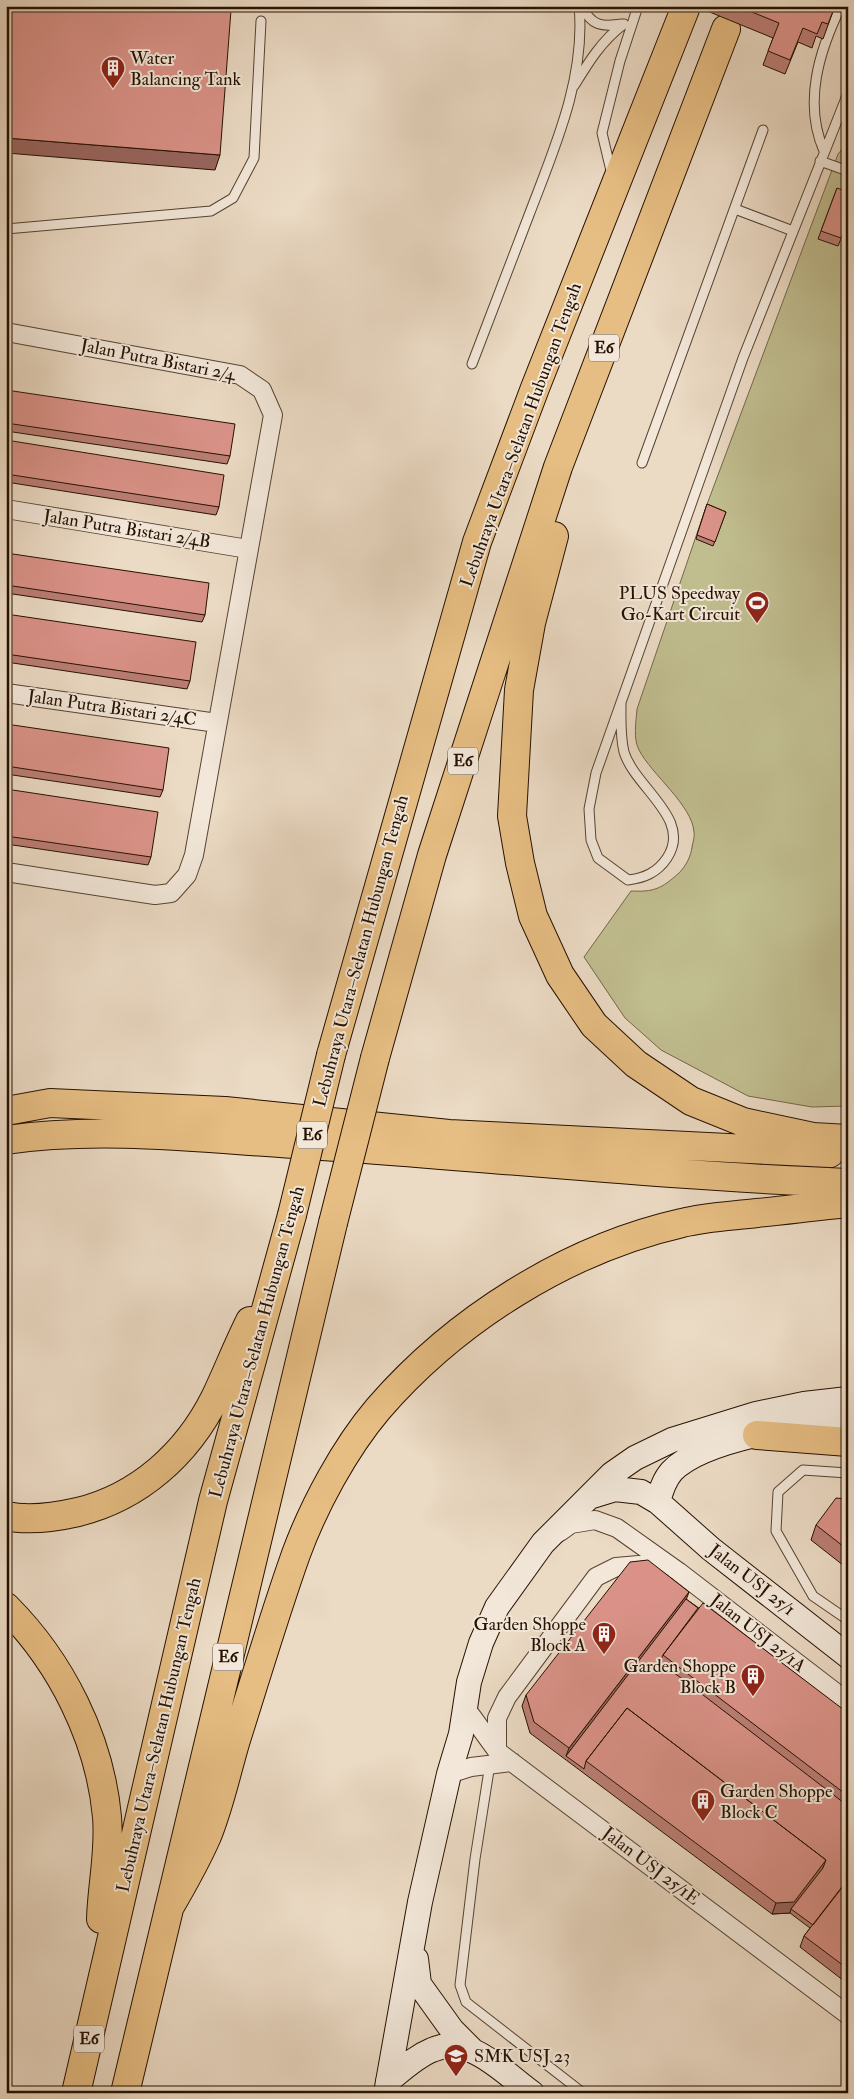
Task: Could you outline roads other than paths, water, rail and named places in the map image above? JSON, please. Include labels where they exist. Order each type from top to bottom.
[{"type":"highway","name":"Lebuhraya Utara–Selatan Hubungan Tengah","points":[[76,2093],[213,1501],[292,1215],[331,1055],[423,728],[478,542],[535,388],[685,9]]},
{"type":"highway","name":"E6","points":[[125,2093],[333,1223],[375,1058],[432,855],[558,467],[726,29]]},
{"type":"highway","points":[[558,467],[557,528],[531,622],[519,690],[514,762],[512,816],[520,863],[533,916],[560,974],[594,1025],[636,1064],[691,1101],[743,1122],[813,1137],[848,1139]]},
{"type":"highway","points":[[6,1111],[50,1103],[225,1110],[449,1134],[800,1153],[848,1152]]},
{"type":"highway","points":[[6,1140],[40,1135],[87,1133],[248,1141],[446,1154],[784,1181],[848,1183]]},
{"type":"highway","points":[[169,1908],[208,1834],[266,1642],[298,1550],[318,1504],[346,1456],[377,1410],[422,1364],[456,1335],[491,1309],[563,1266],[644,1234],[683,1223],[848,1203]]},
{"type":"highway","points":[[6,1516],[18,1519],[66,1515],[103,1506],[137,1489],[166,1465],[196,1427],[214,1398],[229,1363],[276,1272]]},
{"type":"highway","points":[[757,1435],[848,1442]]},
{"type":"highway","points":[[6,1607],[39,1644],[70,1691],[101,1774],[107,1817],[108,1862],[102,1910],[101,1986]]},
{"type":"street","name":"Jalan Putra Bistari 2/4","points":[[6,332],[240,375],[262,390],[273,415],[194,855],[187,875],[171,893],[155,895],[6,872]]},
{"type":"street","name":"Jalan Putra Bistari 2/4B","points":[[6,509],[248,549]]},
{"type":"street","name":"Jalan Putra Bistari 2/4C","points":[[6,693],[217,723]]},
{"type":"street","points":[[387,2087],[428,1868],[449,1774],[461,1734],[469,1682],[478,1651],[497,1607],[543,1543],[588,1498],[635,1458],[672,1440],[756,1414],[804,1404],[848,1399]]},
{"type":"street","points":[[658,1502],[663,1484],[680,1465],[716,1447],[757,1435],[848,1419]]},
{"type":"street","name":"Jalan USJ 25/1","points":[[588,1498],[615,1489],[641,1492],[658,1502],[711,1549],[848,1656]]},
{"type":"street","name":"Jalan USJ 25/1A","points":[[543,1543],[571,1524],[595,1520],[617,1528],[848,1702]]},
{"type":"street","points":[[449,1774],[494,1757],[497,1718],[507,1697],[596,1577],[616,1567],[640,1564],[668,1565]]},
{"type":"street","name":"Jalan USJ 25/1E","points":[[465,1707],[494,1757],[512,1762],[848,2015]]},
{"type":"street","points":[[414,1940],[419,1984],[452,2030],[471,2048],[532,2093]]},
{"type":"street","points":[[387,2087],[433,2049],[449,2046],[471,2048]]},
{"type":"lane","points":[[580,6],[587,18],[595,23],[605,26],[628,23]]},
{"type":"lane","points":[[472,364],[557,143],[572,90],[580,35],[580,6]]},
{"type":"lane","points":[[615,187],[602,133],[628,23],[638,6]]},
{"type":"lane","points":[[824,151],[814,120],[817,69],[828,31],[841,6]]},
{"type":"lane","points":[[6,228],[211,211],[233,198],[254,158],[261,21]]},
{"type":"lane","points":[[572,90],[611,33],[628,23]]},
{"type":"lane","points":[[620,702],[624,752],[632,767],[669,819],[675,835],[672,851],[662,866],[644,878],[628,880],[598,858],[591,840],[588,809],[596,773],[620,702],[736,377],[848,93]]},
{"type":"lane","points":[[642,463],[763,130]]},
{"type":"lane","points":[[820,161],[848,171]]},
{"type":"lane","points":[[735,209],[793,231]]},
{"type":"lane","points":[[848,1473],[803,1470],[778,1492],[776,1531],[813,1596],[848,1620]]},
{"type":"lane","points":[[494,1757],[475,1859],[460,1986],[466,2002],[583,2093]]},
{"type":"place","name":"Water Balancing Tank","points":[[113,89]]},
{"type":"place","name":"PLUS Speedway Go-Kart Circuit","points":[[757,624]]},
{"type":"place","name":"Garden Shoppe Block A","points":[[604,1655]]},
{"type":"place","name":"Garden Shoppe Block B","points":[[753,1697]]},
{"type":"place","name":"Garden Shoppe Block C","points":[[703,1822]]},
{"type":"place","name":"SMK USJ 23","points":[[456,2077]]}]
